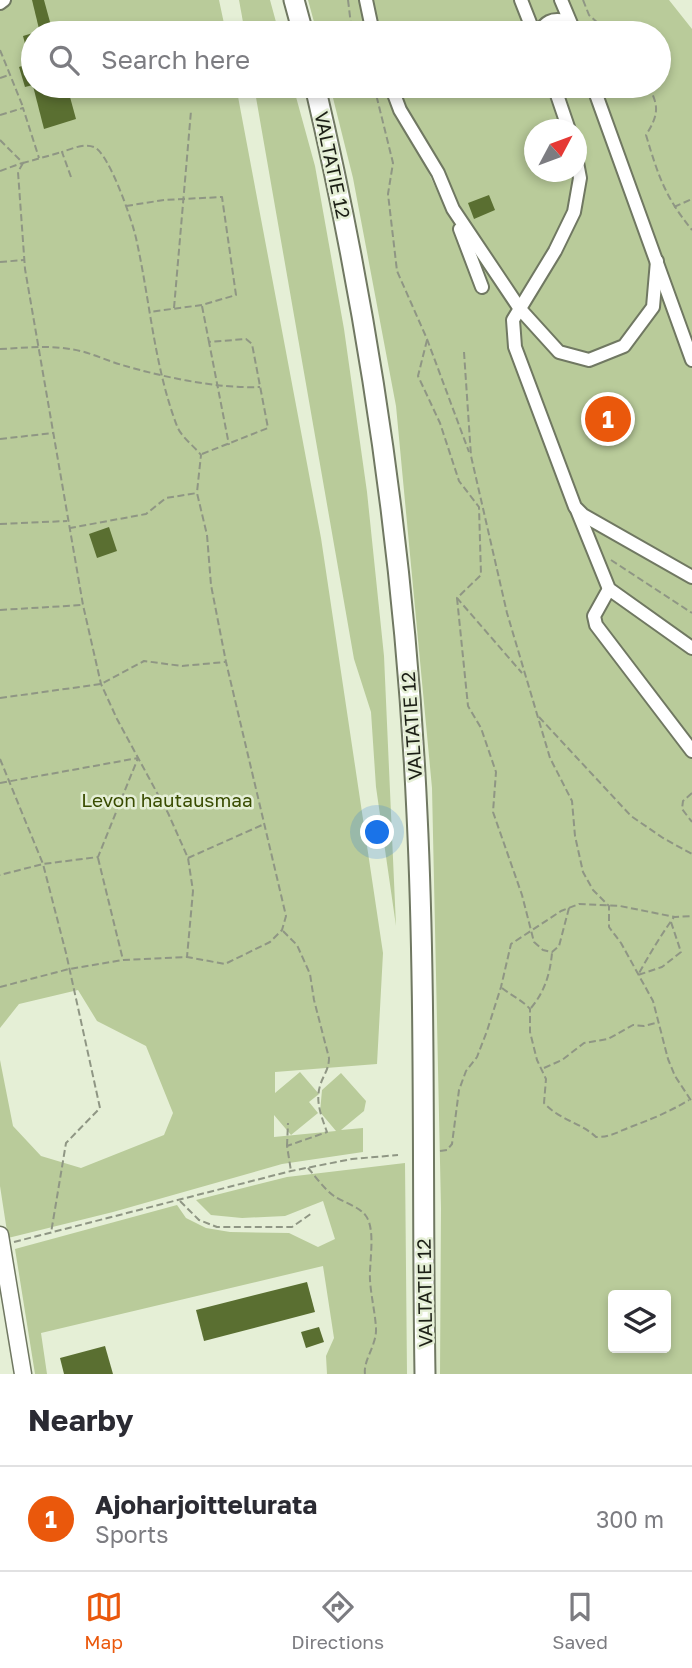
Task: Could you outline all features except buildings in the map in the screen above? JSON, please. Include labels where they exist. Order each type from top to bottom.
[{"type":"highway","points":[[294,0],[300,21]]},
{"type":"highway","name":"VALTATIE 12","points":[[319,98],[337,179],[378,408],[402,610],[417,813],[420,894],[425,1374]]},
{"type":"main road","points":[[1,1240],[23,1374]]},
{"type":"lane","points":[[366,0],[370,21]]},
{"type":"lane","points":[[521,0],[531,21]]},
{"type":"lane","points":[[561,0],[569,21]]},
{"type":"lane","points":[[396,98],[438,173],[482,287]]},
{"type":"lane","points":[[558,98],[565,119]]},
{"type":"lane","points":[[597,98],[692,360]]},
{"type":"lane","points":[[579,182],[574,212],[513,320],[515,347],[609,589],[692,648]]},
{"type":"lane","points":[[453,209],[520,309],[559,352],[589,360],[624,346],[653,307],[657,261]]},
{"type":"lane","points":[[575,507],[583,515],[692,577]]},
{"type":"lane","points":[[609,589],[594,616],[596,625],[692,751]]},
{"type":"path","points":[[348,0],[351,21]]},
{"type":"path","points":[[583,0],[589,15],[596,21]]},
{"type":"path","points":[[0,50],[39,158]]},
{"type":"path","points":[[0,78],[10,75]]},
{"type":"path","points":[[377,98],[393,163],[388,194],[397,271],[428,339],[471,456],[524,676],[539,716],[550,758],[572,801],[575,836],[583,872],[593,890],[608,906],[609,927],[621,943],[653,1001],[668,1059],[691,1101],[610,1138],[596,1138],[586,1127],[555,1114],[544,1103],[546,1079],[537,1060],[530,1032],[530,1009],[523,1000],[513,997],[501,987]]},
{"type":"path","points":[[655,98],[656,118],[646,135],[661,184],[674,208],[692,230]]},
{"type":"path","points":[[0,115],[23,108]]},
{"type":"path","points":[[174,309],[191,111]]},
{"type":"path","points":[[0,140],[23,163]]},
{"type":"path","points":[[0,171],[39,158],[93,146],[104,155],[125,206],[135,235],[162,374],[178,429],[201,454],[197,493],[207,535],[211,585],[226,662],[286,916],[282,930],[270,942],[225,964],[187,957],[123,960],[69,969],[0,987]]},
{"type":"path","points":[[62,152],[71,177]]},
{"type":"path","points":[[23,163],[18,172],[25,260],[83,605],[101,684],[168,813],[188,858],[193,891],[187,957]]},
{"type":"path","points":[[125,206],[222,197],[236,295],[202,305],[149,312]]},
{"type":"path","points":[[674,208],[692,199]]},
{"type":"path","points":[[0,262],[25,260]]},
{"type":"path","points":[[202,305],[215,384],[229,445]]},
{"type":"path","points":[[201,454],[268,428],[251,344],[246,339],[209,342]]},
{"type":"path","points":[[428,339],[418,376],[440,423],[459,481],[479,507],[481,575],[457,597]]},
{"type":"path","points":[[0,349],[72,349],[162,374],[215,384],[261,387]]},
{"type":"path","points":[[464,352],[471,456]]},
{"type":"path","points":[[0,439],[54,433]]},
{"type":"path","points":[[70,528],[146,514],[166,498],[197,493]]},
{"type":"path","points":[[0,524],[68,521]]},
{"type":"path","points":[[592,548],[692,613]]},
{"type":"path","points":[[457,597],[524,676]]},
{"type":"path","points":[[457,597],[468,706],[481,728],[496,772],[492,812],[522,895],[534,942],[543,950],[552,951],[559,946],[569,908]]},
{"type":"path","points":[[0,610],[83,605]]},
{"type":"path","points":[[0,698],[101,684],[144,661],[182,666],[226,662]]},
{"type":"path","points":[[539,716],[631,816],[692,854]]},
{"type":"path","points":[[0,783],[138,758]]},
{"type":"path","points":[[123,960],[98,856],[138,758]]},
{"type":"path","points":[[0,759],[43,864],[100,1108],[66,1143],[51,1233]]},
{"type":"path","points":[[692,793],[682,800],[682,809],[692,822]]},
{"type":"path","points":[[188,858],[263,824]]},
{"type":"path","points":[[0,875],[43,864],[98,856]]},
{"type":"path","points":[[436,1153],[447,1150],[452,1144],[459,1090],[466,1071],[477,1057],[501,987],[511,944],[579,904],[620,906],[674,917],[692,916]]},
{"type":"path","points":[[638,975],[674,917]]},
{"type":"path","points":[[638,975],[662,967],[681,952],[671,922]]},
{"type":"path","points":[[282,930],[297,945],[310,974],[329,1058],[329,1068],[319,1088],[320,1115],[327,1132],[286,1146]]},
{"type":"path","points":[[530,1009],[538,1000],[550,975],[552,951]]},
{"type":"path","points":[[543,1068],[562,1060],[584,1043],[608,1039],[633,1025],[644,1026],[659,1022]]},
{"type":"path","points":[[288,1123],[286,1146],[290,1171]]},
{"type":"path","points":[[1,1240],[51,1233],[290,1171],[352,1159],[398,1155]]},
{"type":"path","points":[[307,1168],[332,1195],[365,1213],[370,1223],[370,1280],[372,1314],[376,1328],[373,1351],[364,1367],[365,1374]]},
{"type":"path","points":[[179,1200],[199,1220],[217,1227],[292,1227],[312,1213]]},
{"type":"green space","name":"Levon hautausmaa","points":[[0,0],[219,0],[223,21],[21,21],[21,98],[238,98],[321,538],[383,953],[377,1064],[275,1072],[275,1093],[300,1072],[319,1094],[309,1102],[318,1113],[291,1135],[274,1115],[274,1137],[336,1131],[320,1112],[322,1090],[341,1073],[366,1101],[364,1111],[341,1130],[363,1128],[363,1152],[282,1164],[113,1212],[8,1238],[0,1186],[0,1060],[13,1126],[41,1156],[81,1168],[164,1135],[173,1113],[146,1046],[97,1021],[78,990],[19,1004],[0,1028]]},
{"type":"green space","points":[[239,0],[270,0],[276,21],[243,21]]},
{"type":"green space","points":[[308,0],[360,0],[364,21],[314,21]]},
{"type":"green space","points":[[372,0],[669,0],[692,29],[692,1374],[440,1374],[441,1208],[432,788],[396,406],[353,178],[333,98],[388,98],[395,117],[423,161],[448,214],[402,98],[671,98],[671,21],[376,21]]},
{"type":"green space","points":[[256,98],[296,98],[315,166],[344,329],[367,492],[384,656],[396,926],[376,787],[371,712],[354,659]]},
{"type":"green space","points":[[405,1163],[407,1374],[327,1374],[326,1356],[334,1338],[323,1266],[41,1333],[47,1374],[35,1374],[15,1249],[177,1205],[186,1218],[206,1228],[230,1232],[289,1233],[318,1247],[335,1239],[323,1201],[285,1216],[242,1218],[211,1215],[196,1200],[287,1177]]},
{"type":"place","name":"Ajoharjoittelurata","points":[[608,419]]}]
